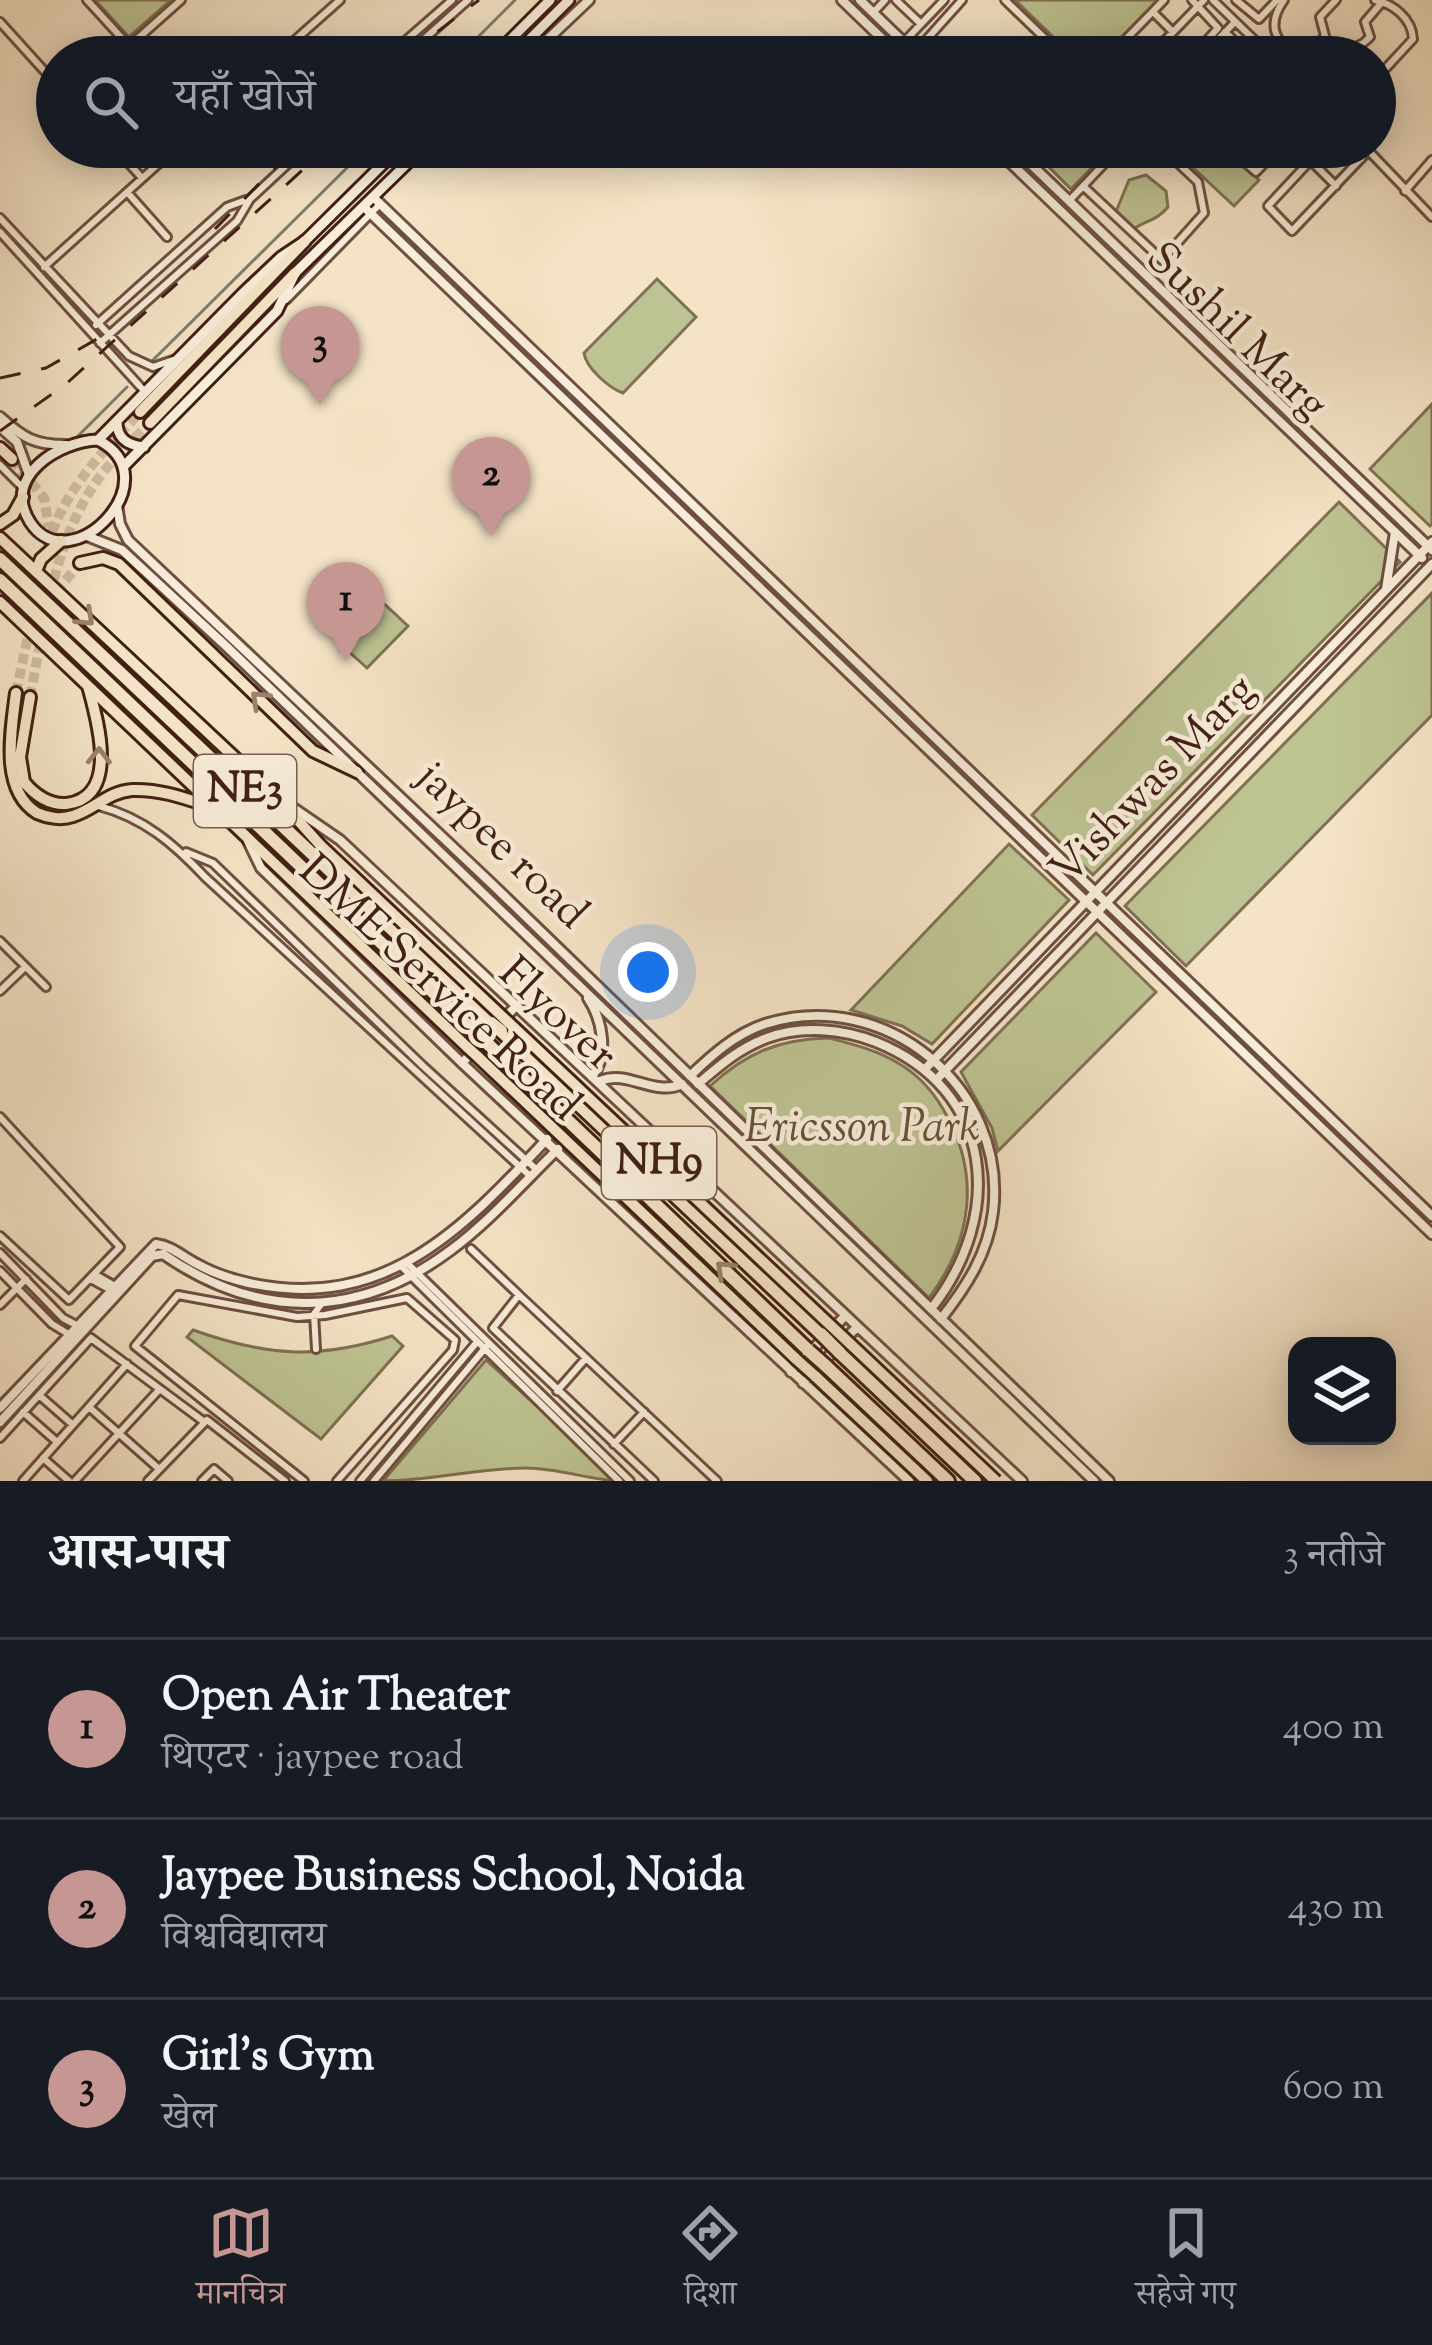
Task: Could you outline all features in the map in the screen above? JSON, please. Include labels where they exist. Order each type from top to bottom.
[{"type":"highway","points":[[140,412],[305,241]]},
{"type":"highway","points":[[150,422],[295,273]]},
{"type":"highway","points":[[0,448],[6,463]]},
{"type":"highway","points":[[0,524],[13,515],[24,494]]},
{"type":"highway","name":"Flyover","points":[[0,538],[996,1481]]},
{"type":"highway","points":[[36,571],[41,559],[61,541]]},
{"type":"highway","points":[[80,563],[103,558],[119,564],[313,752],[358,772]]},
{"type":"highway","name":"NE3","points":[[0,560],[975,1481]]},
{"type":"highway","name":"NE3","points":[[0,580],[948,1481]]},
{"type":"highway","name":"NH9","points":[[1,603],[927,1481]]},
{"type":"highway","points":[[88,685],[100,745],[99,773],[90,792],[68,803],[47,801],[24,782],[20,757],[23,695],[8,768],[12,789],[28,808],[50,818],[74,816],[115,793],[165,792],[218,809]]},
{"type":"main road","points":[[516,36],[550,0]]},
{"type":"main road","points":[[533,36],[569,0]]},
{"type":"main road","points":[[379,168],[305,241],[280,257],[98,440],[66,445],[41,460],[24,494],[33,526],[61,541],[87,536],[117,505],[124,466],[280,306],[295,273],[367,210],[405,168]]},
{"type":"main road","points":[[117,422],[126,442],[144,447]]},
{"type":"main road","points":[[98,440],[114,448],[124,466]]},
{"type":"street","points":[[87,0],[120,36]]},
{"type":"street","points":[[140,36],[181,0]]},
{"type":"street","points":[[300,36],[340,0]]},
{"type":"street","points":[[411,36],[452,0]]},
{"type":"street","points":[[428,36],[468,0]]},
{"type":"street","points":[[551,36],[589,0]]},
{"type":"street","points":[[842,0],[879,36]]},
{"type":"street","points":[[860,0],[898,36]]},
{"type":"street","points":[[873,13],[885,0]]},
{"type":"street","points":[[896,0],[921,24]]},
{"type":"street","points":[[910,36],[944,0]]},
{"type":"street","points":[[930,36],[962,0]]},
{"type":"street","points":[[1005,0],[1042,36]]},
{"type":"street","points":[[1131,36],[1164,0]]},
{"type":"street","points":[[1236,0],[1259,19],[1280,0]]},
{"type":"street","points":[[1276,36],[1274,14],[1280,0]]},
{"type":"street","points":[[1324,36],[1320,16],[1336,0]]},
{"type":"street","points":[[1369,36],[1364,22],[1379,1],[1407,21],[1413,39],[1396,57]]},
{"type":"street","points":[[1202,2],[1250,36]]},
{"type":"street","points":[[1169,36],[1202,2]]},
{"type":"street","points":[[1202,2],[1218,28],[1212,36]]},
{"type":"street","points":[[1153,12],[1173,32]]},
{"type":"street","points":[[0,22],[36,62]]},
{"type":"street","points":[[1221,36],[1235,22]]},
{"type":"street","points":[[1225,32],[1229,36]]},
{"type":"street","points":[[1405,191],[1432,160]]},
{"type":"street","points":[[133,168],[142,178]]},
{"type":"street","points":[[40,270],[153,168]]},
{"type":"street","points":[[100,343],[237,221],[250,199],[283,168]]},
{"type":"street","name":"Sushil Marg","points":[[1016,168],[1432,566]]},
{"type":"street","name":"Sushil Marg","points":[[1034,168],[1431,546]]},
{"type":"street","points":[[1063,212],[1100,168]]},
{"type":"street","points":[[1083,186],[1162,260],[1204,213],[1198,182],[1183,168]]},
{"type":"street","points":[[1303,168],[1268,206],[1290,230],[1353,168]]},
{"type":"street","points":[[1317,168],[1336,186]]},
{"type":"street","points":[[1384,168],[1432,218]]},
{"type":"street","points":[[127,192],[166,237]]},
{"type":"street","points":[[92,328],[227,207],[250,199]]},
{"type":"street","points":[[376,200],[1432,1216]]},
{"type":"street","points":[[280,306],[367,210],[1432,1234]]},
{"type":"street","points":[[0,218],[146,393]]},
{"type":"street","points":[[0,232],[40,270]]},
{"type":"street","points":[[92,328],[129,356],[153,367],[184,354]]},
{"type":"street","points":[[0,417],[39,445],[66,445]]},
{"type":"street","points":[[0,428],[16,442],[29,477]]},
{"type":"street","points":[[6,463],[24,494]]},
{"type":"street","name":"jaypee road","points":[[117,505],[128,540],[235,637],[686,1080],[698,1084],[806,1196],[931,1309],[1078,1459],[1109,1481]]},
{"type":"street","points":[[1386,590],[1396,532]]},
{"type":"street","points":[[87,536],[122,550],[226,646],[581,986],[686,1080],[1078,1459],[1094,1481]]},
{"type":"street","name":"Vishwas Marg","points":[[926,1068],[1431,546]]},
{"type":"street","name":"Vishwas Marg","points":[[937,1079],[1432,566]]},
{"type":"street","points":[[226,646],[235,637]]},
{"type":"street","points":[[380,794],[388,786]]},
{"type":"street","points":[[115,793],[122,814]]},
{"type":"street","name":"DME Service Road","points":[[279,799],[340,840],[1022,1481]]},
{"type":"street","points":[[92,805],[122,814],[183,851],[213,863],[533,1173]]},
{"type":"street","name":"DME Service Road","points":[[245,836],[261,868],[909,1481]]},
{"type":"street","points":[[183,851],[205,878],[524,1164]]},
{"type":"street","points":[[0,941],[46,988]]},
{"type":"street","points":[[0,956],[8,949]]},
{"type":"street","points":[[0,991],[25,967]]},
{"type":"street","points":[[581,986],[595,1008],[602,1041],[597,1078],[613,1077],[657,1090],[686,1080],[740,1035],[796,1017],[869,1024],[914,1042],[935,1058],[968,1097],[985,1133],[993,1173],[993,1213],[984,1250],[969,1283],[941,1319]]},
{"type":"street","points":[[462,1063],[517,1005]]},
{"type":"street","points":[[371,1030],[379,1023]]},
{"type":"street","points":[[698,1084],[750,1045],[800,1031],[862,1036],[926,1068],[965,1123],[978,1186],[975,1223],[965,1257],[931,1309]]},
{"type":"street","points":[[0,1117],[119,1244],[74,1298],[66,1298],[0,1236]]},
{"type":"street","points":[[82,1329],[156,1244],[232,1279],[289,1290],[346,1287],[404,1264],[456,1229],[548,1139]]},
{"type":"street","points":[[0,1408],[158,1253],[223,1289],[290,1303],[350,1300],[414,1274],[454,1248],[558,1149]]},
{"type":"street","points":[[471,1249],[717,1481]]},
{"type":"street","points":[[0,1253],[63,1318],[82,1329]]},
{"type":"street","points":[[404,1264],[619,1481]]},
{"type":"street","points":[[0,1270],[52,1324],[74,1338]]},
{"type":"street","points":[[94,1277],[113,1288]]},
{"type":"street","points":[[0,1305],[26,1280]]},
{"type":"street","points":[[304,1481],[134,1344],[174,1298],[183,1294],[262,1313],[314,1317],[407,1298],[454,1340],[453,1350],[337,1481]]},
{"type":"street","points":[[519,1295],[493,1328],[654,1481]]},
{"type":"street","points":[[316,1349],[314,1317],[322,1303]]},
{"type":"street","points":[[791,1372],[845,1316]]},
{"type":"street","points":[[803,1383],[857,1327]]},
{"type":"street","points":[[0,1438],[91,1338],[203,1421],[211,1421],[285,1481]]},
{"type":"street","points":[[352,1464],[362,1478],[478,1340]]},
{"type":"street","points":[[374,1481],[486,1347]]},
{"type":"street","points":[[557,1391],[586,1358]]},
{"type":"street","points":[[22,1481],[127,1364]]},
{"type":"street","points":[[43,1458],[75,1480],[159,1389]]},
{"type":"street","points":[[22,1390],[31,1405]]},
{"type":"street","points":[[0,1422],[22,1390]]},
{"type":"street","points":[[39,1395],[73,1425]]},
{"type":"street","points":[[89,1407],[159,1469]]},
{"type":"street","points":[[23,1412],[57,1442]]},
{"type":"street","points":[[614,1444],[644,1412]]},
{"type":"street","points":[[148,1481],[203,1421]]},
{"type":"street","points":[[570,1429],[630,1481]]},
{"type":"street","points":[[202,1481],[214,1469],[228,1481]]},
{"type":"street","points":[[702,1481],[709,1474]]},
{"type":"green space","points":[[95,0],[171,0],[130,36]]},
{"type":"green space","points":[[1015,0],[1162,0],[1128,36],[1052,36]]},
{"type":"green space","points":[[1050,168],[1092,168],[1071,189]]},
{"type":"green space","points":[[1193,168],[1246,168],[1259,180],[1234,206]]},
{"type":"green space","points":[[1146,175],[1166,191],[1168,207],[1132,230],[1115,214],[1129,180]]},
{"type":"green space","points":[[657,279],[696,317],[623,393],[599,377],[584,353]]},
{"type":"green space","points":[[1432,404],[1432,524],[1430,526],[1370,469]]},
{"type":"green space","points":[[1339,502],[1400,562],[1093,875],[1032,815]]},
{"type":"green space","points":[[1432,593],[1432,715],[1186,966],[1125,906]]},
{"type":"green space","points":[[378,598],[408,626],[367,668],[337,641]]},
{"type":"green space","points":[[1009,844],[1069,900],[932,1044],[902,1026],[851,1010]]},
{"type":"green space","points":[[1096,933],[1156,992],[998,1151],[992,1128],[961,1072]]},
{"type":"green space","name":"Ericsson Park","points":[[829,1038],[882,1054],[912,1072],[934,1095],[955,1133],[967,1181],[967,1205],[955,1253],[929,1298],[710,1086],[764,1050]]},
{"type":"green space","points":[[193,1330],[292,1352],[340,1349],[392,1336],[403,1346],[321,1439],[187,1337]]},
{"type":"green space","points":[[486,1360],[620,1481],[526,1468],[383,1481]]},
{"type":"waterway","points":[[479,36],[515,0]]},
{"type":"waterway","points":[[150,363],[347,168]]},
{"type":"waterway","points":[[77,437],[127,387]]},
{"type":"tunnel","points":[[44,561],[69,498],[94,462],[140,412]]},
{"type":"tunnel","points":[[30,697],[52,588],[69,534],[100,477],[150,423]]},
{"type":"tunnel","points":[[12,459],[44,498],[49,527]]},
{"type":"tunnel","points":[[56,592],[80,563]]},
{"type":"tunnel","points":[[16,693],[34,608]]},
{"type":"railway","points":[[432,36],[479,0]]},
{"type":"railway","points":[[215,229],[275,168]]},
{"type":"railway","points":[[0,431],[66,384],[305,168]]},
{"type":"railway","points":[[0,378],[46,368],[97,339]]},
{"type":"place","name":"Girl's Gym","points":[[320,405]]},
{"type":"place","name":"Jaypee Business School, Noida","points":[[491,536]]},
{"type":"place","name":"Open Air Theater","points":[[346,661]]}]
